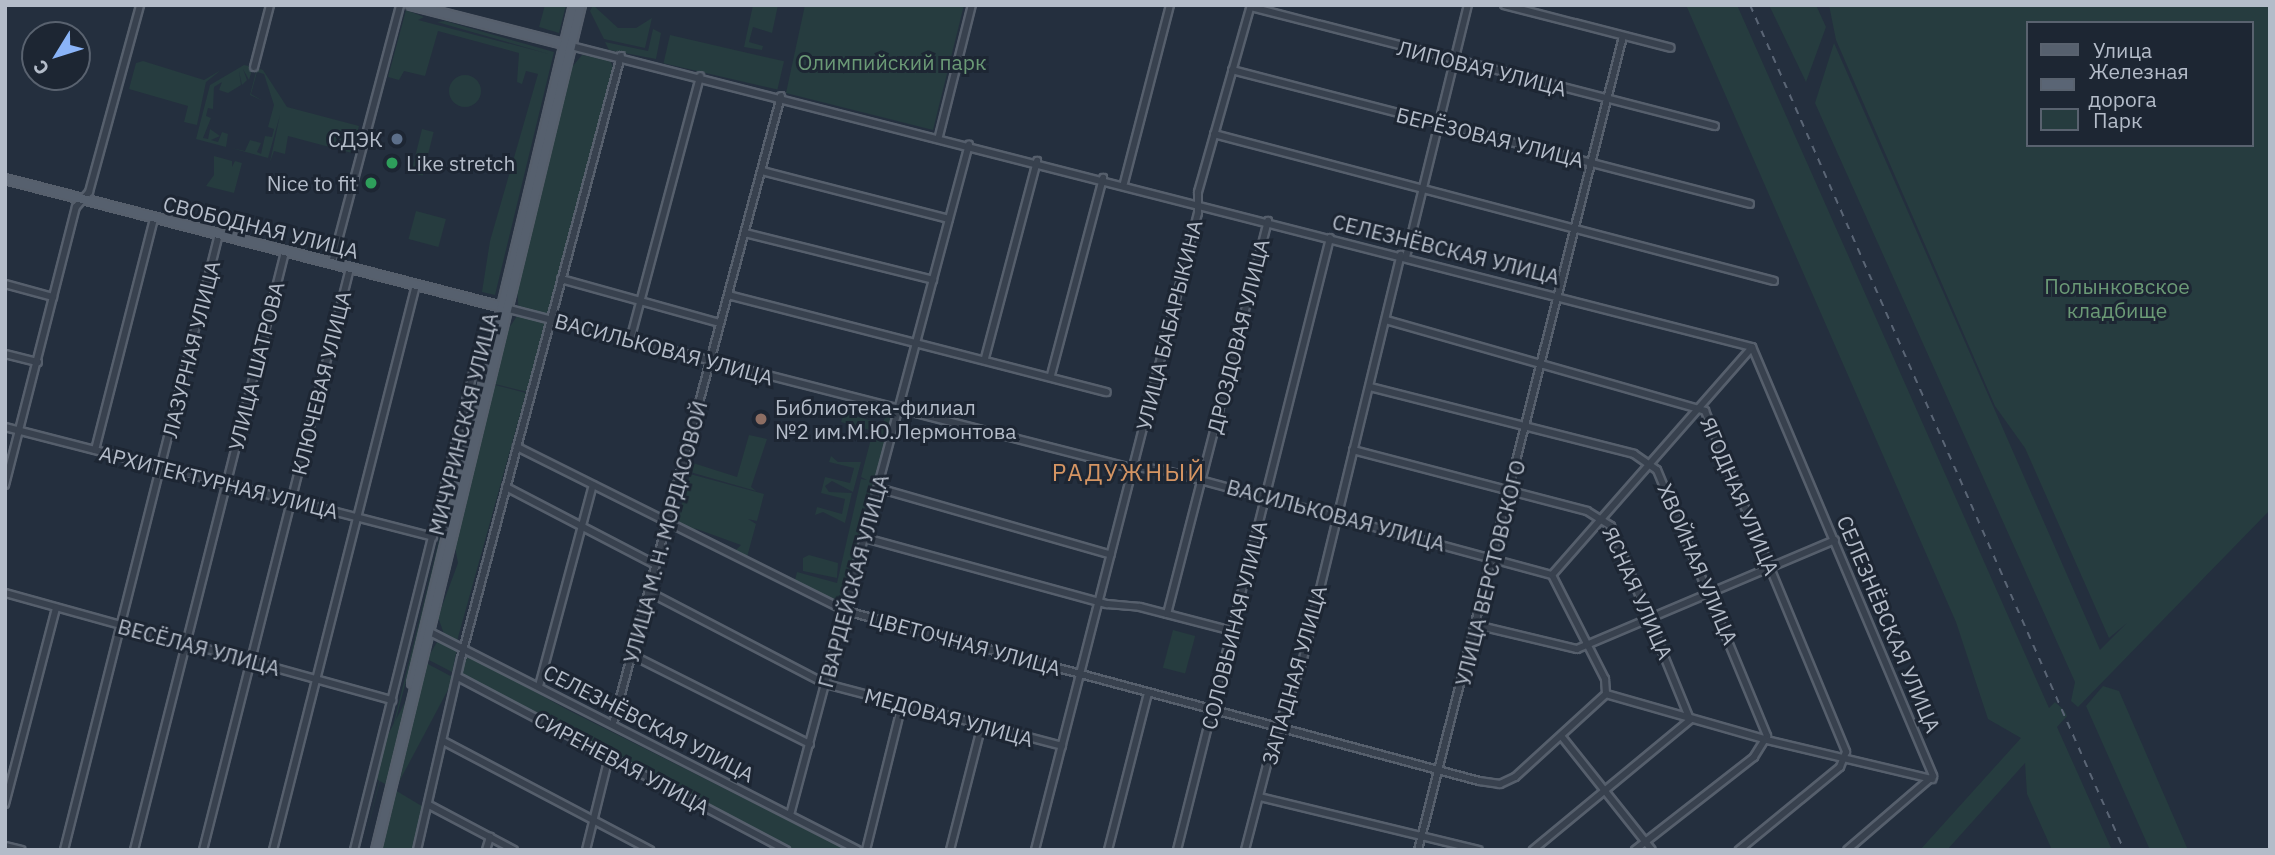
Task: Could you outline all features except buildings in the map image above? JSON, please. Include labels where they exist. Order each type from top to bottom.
[{"type":"main road","points":[[411,5],[567,45]]},
{"type":"main road","name":"МИЧУРИНСКАЯ УЛИЦА","points":[[374,850],[567,45],[573,5]]},
{"type":"main road","name":"МИЧУРИНСКАЯ УЛИЦА","points":[[567,45],[582,5]]},
{"type":"main road","name":"СВОБОДНАЯ УЛИЦА","points":[[5,179],[505,308]]},
{"type":"main road","name":"МИЧУРИНСКАЯ УЛИЦА","points":[[428,631],[490,360],[505,308]]},
{"type":"street","points":[[5,485],[53,297],[82,200],[89,192],[140,5]]},
{"type":"street","points":[[254,66],[270,5]]},
{"type":"street","points":[[332,263],[400,5]]},
{"type":"street","points":[[939,136],[972,5]]},
{"type":"street","points":[[1124,183],[1170,5]]},
{"type":"street","name":"ЗАПАДНАЯ УЛИЦА","points":[[1245,850],[1279,726],[1302,663],[1353,450],[1423,190],[1468,5]]},
{"type":"street","points":[[1504,5],[1671,48]]},
{"type":"street","name":"ЛИПОВАЯ УЛИЦА","points":[[1251,6],[1454,61],[1715,126]]},
{"type":"street","name":"УЛИЦА БАБАРЫКИНА","points":[[1035,850],[1111,555],[1214,134],[1251,6]]},
{"type":"street","name":"УЛИЦА ВЕРСТОВСКОГО","points":[[1418,850],[1495,557],[1623,36]]},
{"type":"street","name":"СЕЛЕЗНЁВСКАЯ УЛИЦА","points":[[567,45],[621,56],[1199,202],[1752,347],[1933,779]]},
{"type":"street","points":[[416,850],[445,742],[464,648],[621,56]]},
{"type":"street","name":"БЕРЁЗОВАЯ УЛИЦА","points":[[1232,70],[1749,204]]},
{"type":"street","points":[[630,340],[700,76]]},
{"type":"street","name":"УЛИЦА М. Н. МОРДАСОВОЙ","points":[[613,724],[781,96]]},
{"type":"street","points":[[1214,134],[1774,281]]},
{"type":"street","name":"ГВАРДЕЙСКАЯ УЛИЦА","points":[[790,815],[969,144]]},
{"type":"street","points":[[985,358],[1037,161]]},
{"type":"street","points":[[762,171],[949,219]]},
{"type":"street","points":[[1051,375],[1104,178]]},
{"type":"street","points":[[95,450],[154,218]]},
{"type":"street","name":"ДРОЗДОВАЯ УЛИЦА","points":[[1167,614],[1268,221]]},
{"type":"street","points":[[745,233],[933,280]]},
{"type":"street","name":"ЛАЗУРНАЯ УЛИЦА","points":[[64,850],[219,234]]},
{"type":"street","name":"СОЛОВЬИНАЯ УЛИЦА","points":[[1177,850],[1330,238]]},
{"type":"street","name":"УЛИЦА ШАТРОВА","points":[[134,850],[285,251]]},
{"type":"street","name":"КЛЮЧЕВАЯ УЛИЦА","points":[[203,850],[253,662],[350,268]]},
{"type":"street","points":[[561,279],[720,323]]},
{"type":"street","points":[[5,284],[53,297]]},
{"type":"street","points":[[273,850],[416,285]]},
{"type":"street","points":[[728,295],[985,358],[1107,392]]},
{"type":"street","name":"ВАСИЛЬКОВАЯ УЛИЦА","points":[[505,308],[1132,468],[1200,481],[1495,557],[1552,575]]},
{"type":"street","name":"ЯГОДНАЯ УЛИЦА","points":[[1386,320],[1700,407],[1770,566],[1846,759]]},
{"type":"street","points":[[1439,769],[1500,784],[1562,737],[1606,694],[1605,679],[1552,575],[1605,519],[1752,347]]},
{"type":"street","points":[[5,354],[37,362]]},
{"type":"street","points":[[354,850],[475,365],[490,360]]},
{"type":"street","name":"ХВОЙНАЯ УЛИЦА","points":[[1370,387],[1527,426],[1652,462],[1710,590],[1764,722],[1767,740]]},
{"type":"street","name":"АРХИТЕКТУРНАЯ УЛИЦА","points":[[5,427],[433,537]]},
{"type":"street","name":"ЦВЕТОЧНАЯ УЛИЦА","points":[[517,447],[846,611],[1439,769]]},
{"type":"street","name":"ЯСНАЯ УЛИЦА","points":[[1353,450],[1511,491],[1605,519],[1649,617],[1690,720]]},
{"type":"street","points":[[538,686],[593,485]]},
{"type":"street","points":[[506,487],[582,523],[656,565]]},
{"type":"street","points":[[878,488],[1111,555]]},
{"type":"street","points":[[865,538],[1232,631]]},
{"type":"street","points":[[1476,625],[1568,649],[1835,540]]},
{"type":"street","name":"ВЕСЁЛАЯ УЛИЦА","points":[[5,593],[392,700]]},
{"type":"street","name":"МЕДОВАЯ УЛИЦА","points":[[649,593],[826,684],[1062,746]]},
{"type":"street","points":[[5,804],[56,608]]},
{"type":"street","name":"СЕЛЕЗНЁВСКАЯ УЛИЦА","points":[[428,631],[857,850]]},
{"type":"street","points":[[632,655],[810,744]]},
{"type":"street","name":"СИРЕНЕВАЯ УЛИЦА","points":[[458,677],[786,850]]},
{"type":"street","points":[[1108,850],[1148,692]]},
{"type":"street","points":[[1606,694],[1690,720],[1933,779]]},
{"type":"street","points":[[866,850],[902,705]]},
{"type":"street","points":[[1533,850],[1690,720]]},
{"type":"street","points":[[950,850],[982,724]]},
{"type":"street","points":[[1562,737],[1653,850]]},
{"type":"street","points":[[1634,850],[1754,757],[1767,740]]},
{"type":"street","points":[[445,742],[650,850]]},
{"type":"street","points":[[586,850],[609,757]]},
{"type":"street","points":[[1739,850],[1846,759]]},
{"type":"street","points":[[1847,850],[1933,779]]},
{"type":"street","points":[[1259,797],[1479,850]]},
{"type":"street","points":[[429,805],[514,850]]},
{"type":"street","points":[[486,850],[490,837]]},
{"type":"street","points":[[5,846],[22,850]]},
{"type":"green space","points":[[545,5],[566,5],[559,33],[539,27]]},
{"type":"green space","points":[[593,5],[618,28],[636,28],[652,18],[645,48],[604,39],[590,11]]},
{"type":"green space","points":[[753,5],[778,5],[772,33],[753,27],[749,42],[763,46],[762,50],[744,47]]},
{"type":"green space","name":"Олимпийский парк","points":[[805,5],[964,5],[933,130],[786,93]]},
{"type":"green space","points":[[1686,5],[1737,5],[2049,708],[2055,702],[2067,716],[2057,727],[2112,850],[2052,850],[2027,794],[2025,763],[1947,850],[1920,850],[2021,738],[1988,719],[1956,622]]},
{"type":"green space","points":[[1769,5],[1816,5],[1826,27],[1806,82]]},
{"type":"green space","name":"Полынковское кладбище","points":[[1829,5],[2270,5],[2270,510],[2078,707],[2071,701],[2075,682],[1815,103],[1834,43],[2100,650],[2127,623],[2109,638],[2025,448],[1995,406],[1836,40]]},
{"type":"green space","points":[[406,10],[424,17],[418,20],[549,54],[437,22],[445,21],[554,52],[495,295],[482,292],[490,241],[538,74],[526,71],[522,84],[517,82],[519,53],[438,31],[425,76],[404,71],[399,80],[388,77]]},
{"type":"green space","points":[[653,29],[661,33],[656,59],[609,50],[605,42],[648,51]]},
{"type":"green space","points":[[670,35],[784,61],[777,90],[663,63]]},
{"type":"green space","points":[[556,55],[557,63],[499,293]]},
{"type":"green space","points":[[582,55],[610,60],[613,67],[527,392],[495,384],[507,331],[519,313],[517,290],[572,67]]},
{"type":"green space","points":[[143,61],[204,80],[221,70],[206,82],[197,125],[184,122],[188,106],[129,89],[136,63]]},
{"type":"green space","points":[[244,65],[253,67],[249,80],[243,69],[247,80],[242,85],[239,71],[241,85],[228,93],[219,90],[222,82],[214,87],[213,109],[208,108],[206,116],[211,118],[203,138],[208,139],[210,129],[220,136],[211,140],[218,142],[222,132],[228,134],[226,147],[196,139],[210,85]]},
{"type":"green space","points":[[257,68],[263,70],[287,107],[359,126],[352,153],[288,136],[285,154],[274,151],[270,162],[280,115],[268,158],[231,148],[245,151],[250,140],[261,143],[257,152],[261,154],[265,136],[272,137],[274,129],[268,127],[274,105],[264,74],[257,72],[251,94],[263,101],[250,95]]},
{"type":"green space","points":[[465,75],[476,80],[481,91],[476,102],[465,107],[454,102],[449,91],[454,80]]},
{"type":"green space","points":[[422,129],[434,132],[423,176],[411,173]]},
{"type":"green space","points":[[214,156],[232,161],[232,167],[235,161],[242,163],[234,193],[206,186],[214,175]]},
{"type":"green space","points":[[416,211],[446,219],[438,247],[408,239]]},
{"type":"green space","points":[[495,385],[526,393],[457,641],[444,634],[438,617],[458,563],[455,547]]},
{"type":"green space","points":[[841,404],[894,417],[843,606],[794,584],[797,572],[837,583],[861,479],[867,480],[861,477],[873,431],[841,422],[844,413],[883,424],[885,417]]},
{"type":"green space","points":[[749,435],[767,439],[751,487],[756,491],[690,472],[693,463],[737,477]]},
{"type":"green space","points":[[461,450],[420,627],[362,850],[418,626]]},
{"type":"green space","points":[[831,456],[838,462],[861,462],[853,492],[832,481],[825,486],[829,492],[852,493],[845,523],[823,512],[815,515],[817,507],[842,514],[845,499],[821,493],[825,477],[850,483],[854,468],[829,462]]},
{"type":"green space","points":[[690,474],[764,494],[757,521],[748,519],[756,524],[747,557],[734,552],[741,545],[694,528],[712,541],[672,521],[678,519]]},
{"type":"green space","points":[[809,555],[838,563],[837,578],[803,571],[803,558]]},
{"type":"green space","points":[[1173,630],[1195,636],[1185,674],[1163,668]]},
{"type":"green space","points":[[437,642],[457,649],[452,672],[427,659]]},
{"type":"green space","points":[[467,654],[566,709],[847,850],[793,850],[461,676]]},
{"type":"green space","points":[[426,663],[454,678],[395,789],[367,774]]},
{"type":"green space","points":[[2103,686],[2119,691],[2188,850],[2150,850],[2086,706]]},
{"type":"green space","points":[[395,790],[425,808],[414,850],[379,850]]},
{"type":"railway","points":[[1750,5],[2124,850]]},
{"type":"place","name":"СДЭК","points":[[397,139]]},
{"type":"place","name":"Like stretch","points":[[392,163]]},
{"type":"place","name":"Nice to fit","points":[[371,183]]},
{"type":"place","name":"Библиотека-филиал №2 им.М.Ю.Лермонтова","points":[[761,419]]},
{"type":"district","name":"РАДУЖНЫЙ","points":[[1129,473]]}]
